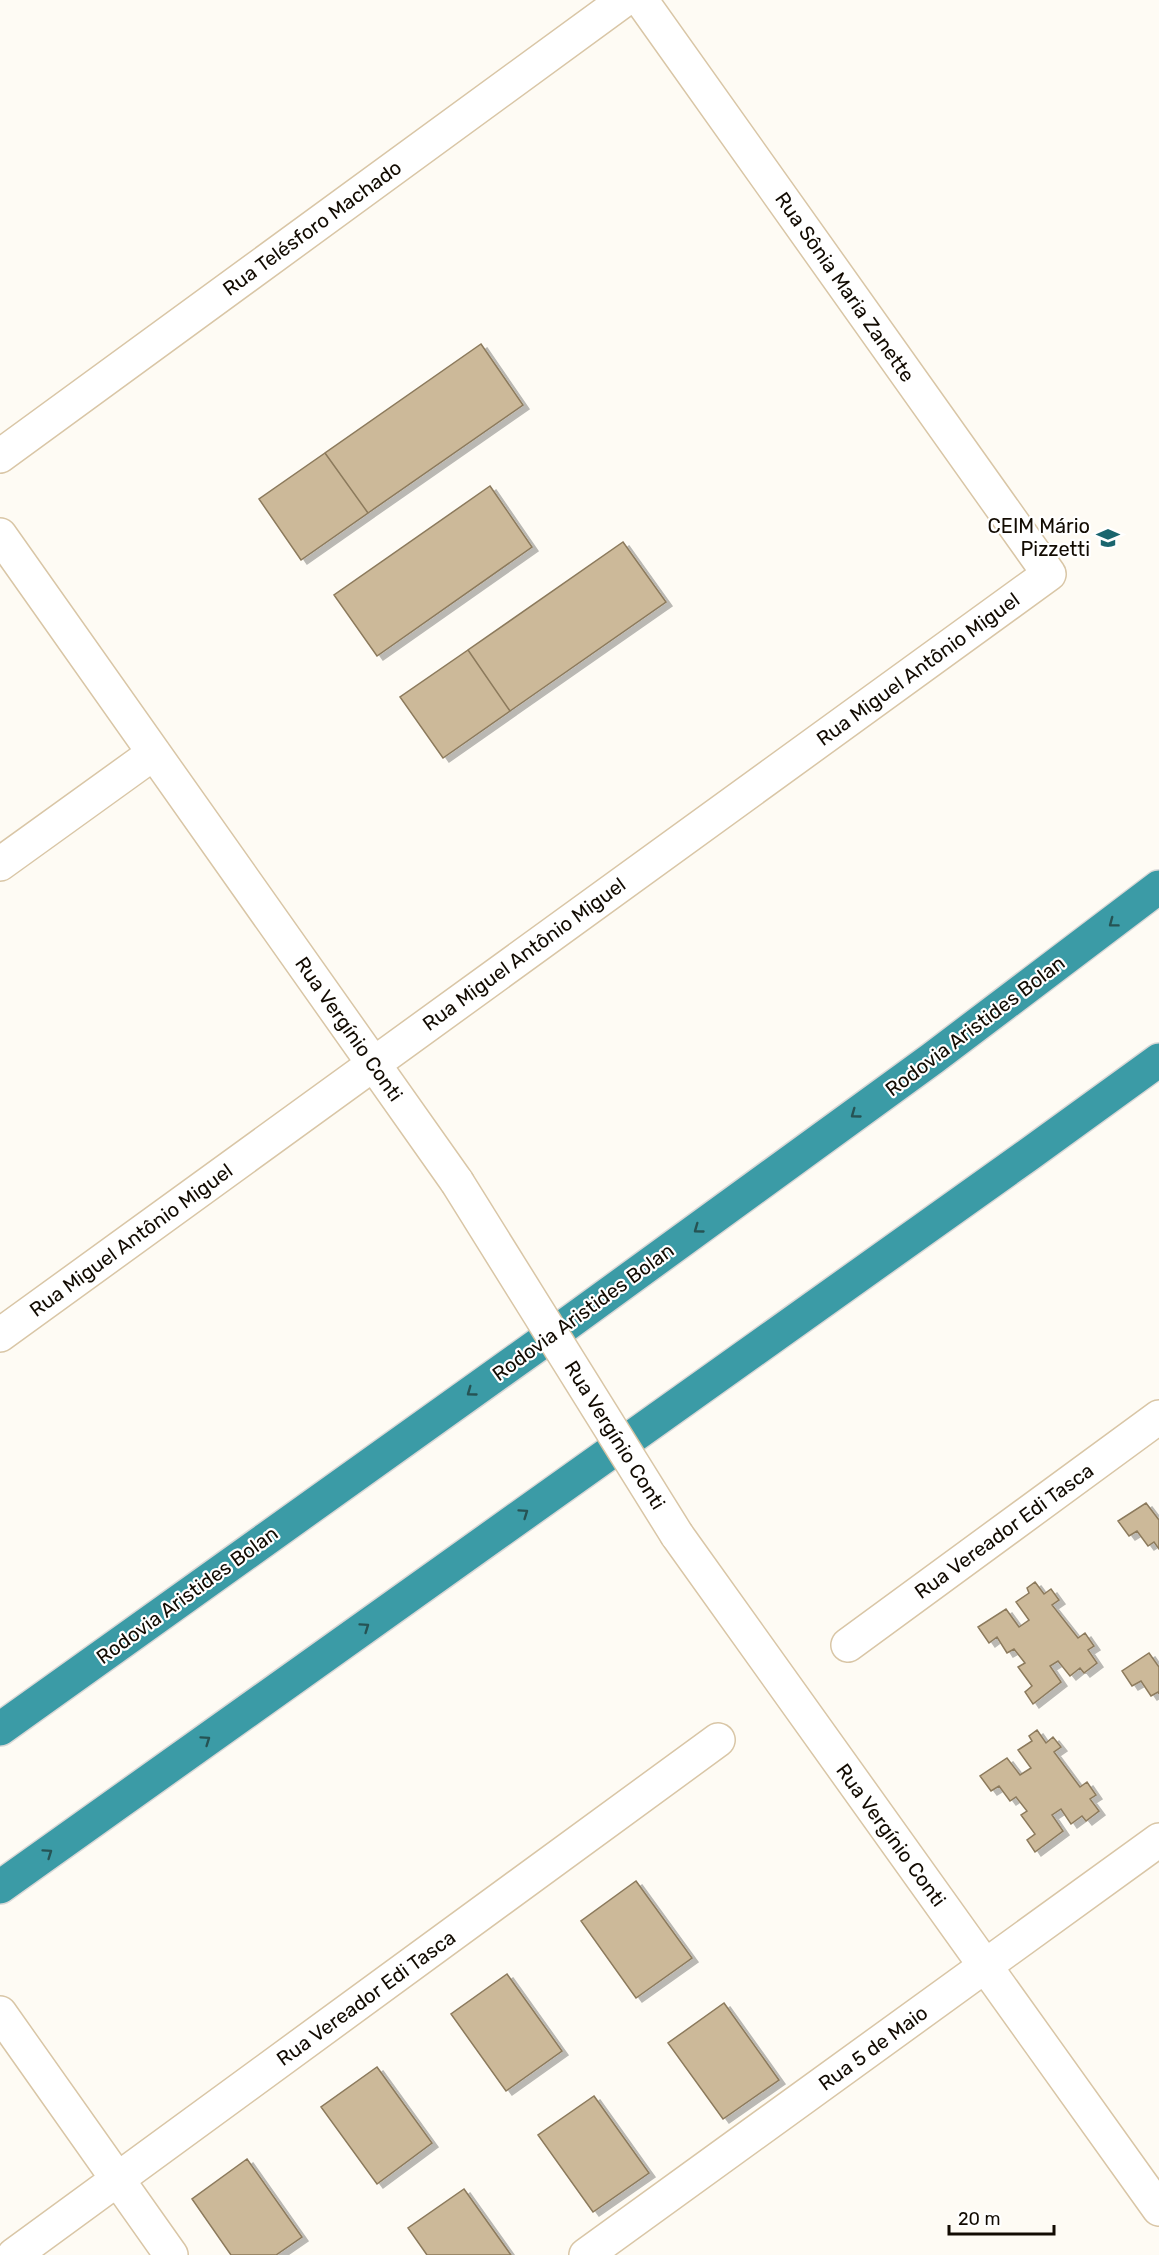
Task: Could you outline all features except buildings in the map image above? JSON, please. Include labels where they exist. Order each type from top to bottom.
[{"type":"highway","name":"Rodovia Aristides Bolan","points":[[0,1729],[573,1320],[933,1058],[1159,887]]},
{"type":"highway","points":[[0,1887],[1159,1060]]},
{"type":"street","name":"Rua Telésforo Machado","points":[[0,456],[624,0]]},
{"type":"street","name":"Rua Sônia Maria Zanette","points":[[641,0],[1049,574]]},
{"type":"street","name":"Rua Vergínio Conti","points":[[0,535],[457,1182],[677,1535],[1159,2209]]},
{"type":"street","name":"Rua Miguel Antônio Miguel","points":[[0,1335],[1049,574]]},
{"type":"street","points":[[0,864],[154,753]]},
{"type":"street","name":"Rua Vereador Edi Tasca","points":[[848,1645],[1159,1417]]},
{"type":"street","name":"Rua Vereador Edi Tasca","points":[[14,2255],[718,1740]]},
{"type":"street","name":"Rua 5 de Maio","points":[[586,2255],[1159,1840]]},
{"type":"street","points":[[0,2013],[171,2255]]},
{"type":"place","name":"CEIM Mário Pizzetti","points":[[1108,538]]}]
